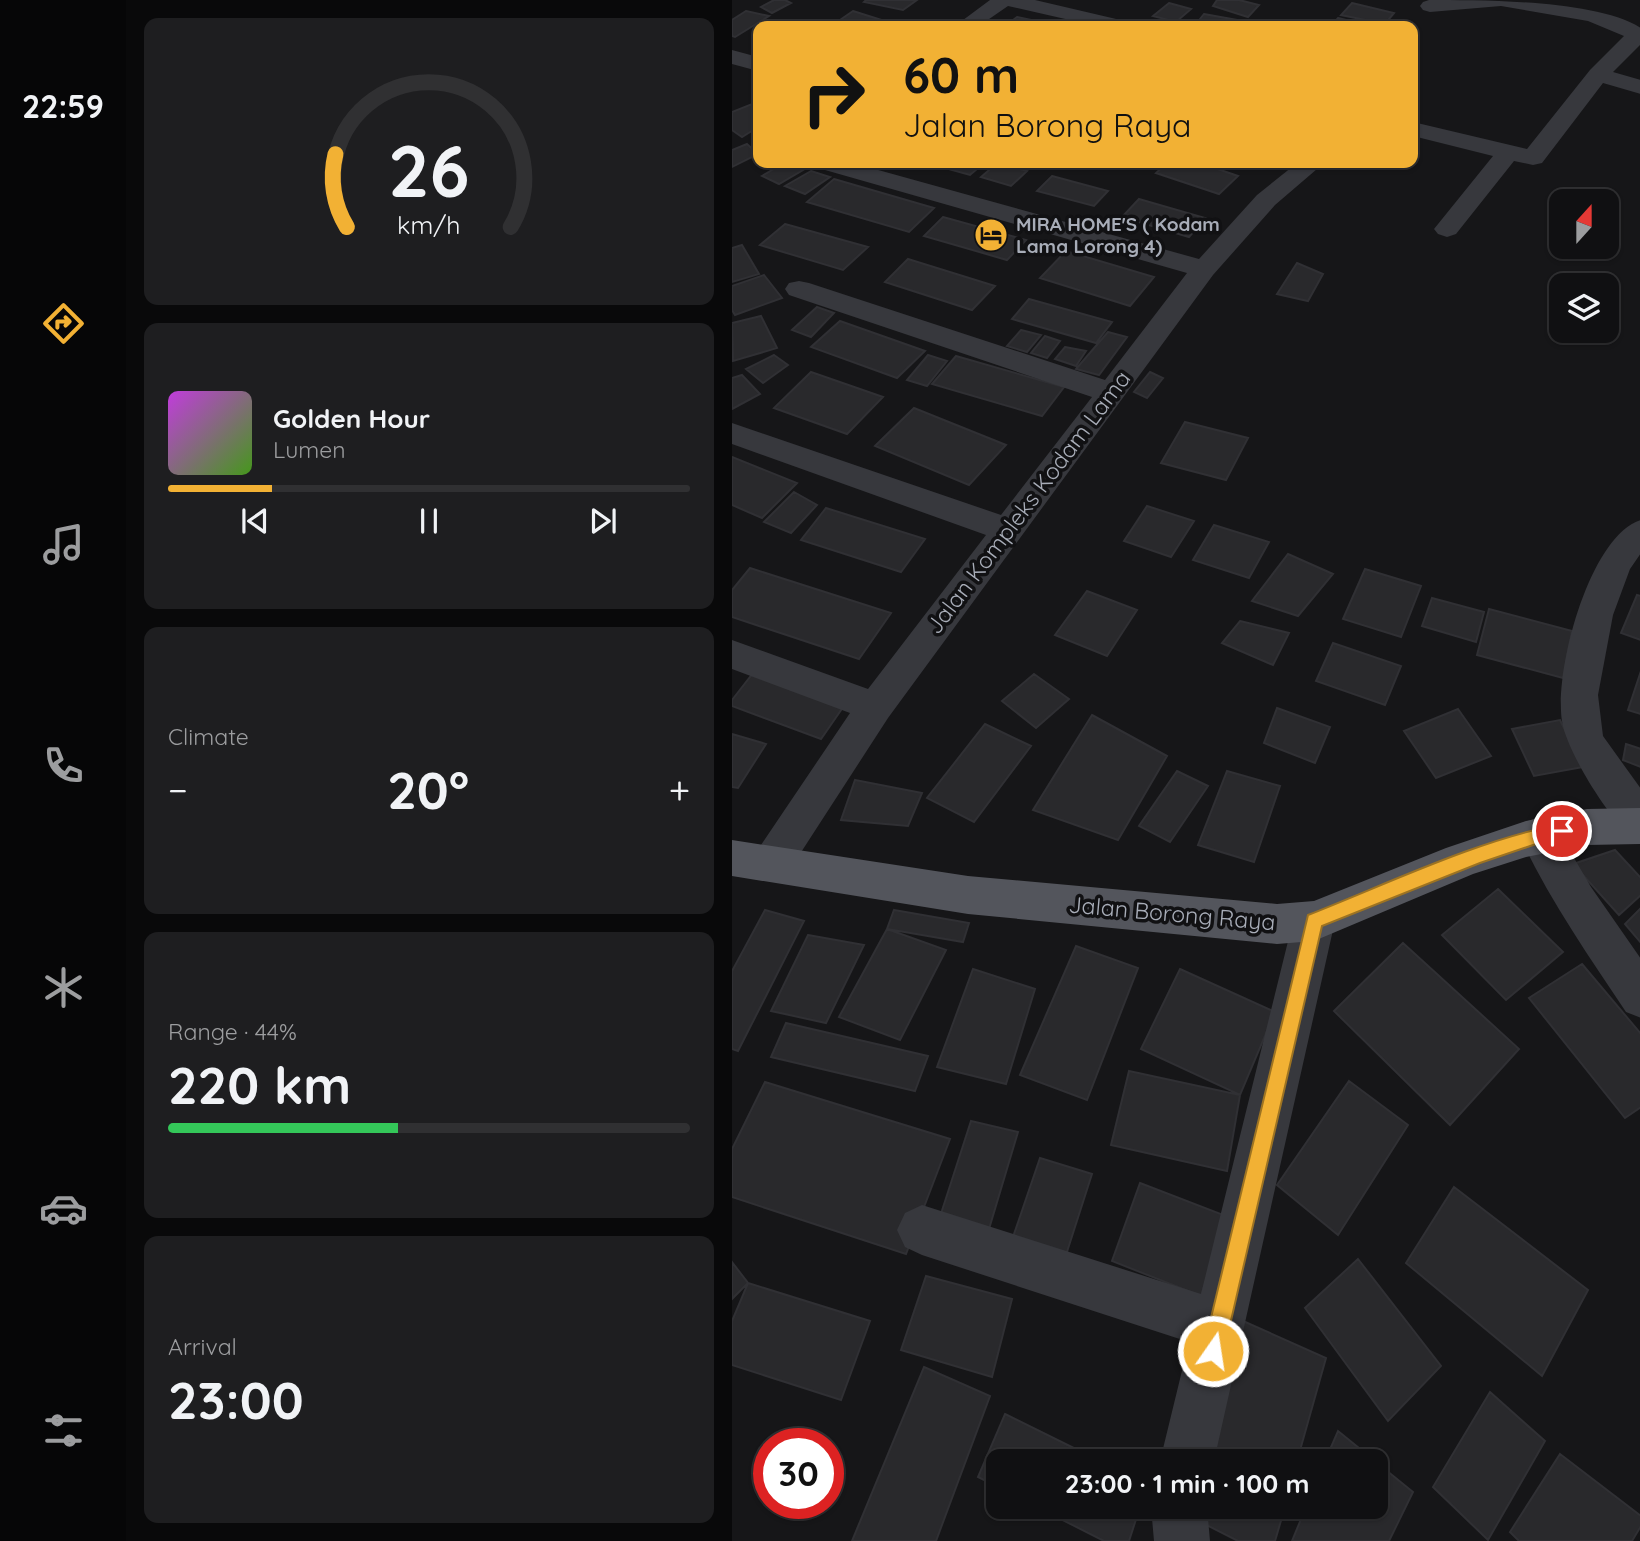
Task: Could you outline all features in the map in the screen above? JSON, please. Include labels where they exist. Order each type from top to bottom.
[{"type":"main road","name":"Jalan Borong Raya","points":[[751,861],[968,895],[1277,924],[1314,921],[1477,856],[1539,835],[1585,827],[1640,826]]},
{"type":"street","points":[[973,21],[1006,0],[1100,21]]},
{"type":"street","points":[[1418,130],[1533,158],[1598,75],[1636,36],[1636,30],[1594,16],[1501,0],[1427,10]]},
{"type":"street","points":[[732,57],[753,63]]},
{"type":"street","points":[[1598,75],[1640,87]]},
{"type":"street","points":[[1447,229],[1508,153]]},
{"type":"street","points":[[845,168],[1204,269]]},
{"type":"street","name":"Jalan Kompleks Kodam Lama","points":[[751,861],[875,707],[1204,269],[1297,168]]},
{"type":"street","points":[[798,289],[1109,392]]},
{"type":"street","points":[[732,433],[1009,530]]},
{"type":"street","points":[[1640,532],[1622,552],[1602,596],[1579,683],[1578,699],[1584,737],[1640,820]]},
{"type":"street","points":[[732,654],[875,707]]},
{"type":"street","points":[[1539,835],[1576,901],[1640,997]]},
{"type":"street","points":[[1190,1449],[1314,921]]},
{"type":"street","points":[[922,1230],[1219,1326]]},
{"type":"street","points":[[1180,1519],[1182,1541]]},
{"type":"building","points":[[774,0],[791,3],[772,13],[761,7]]},
{"type":"building","points":[[917,0],[903,10],[864,2]]},
{"type":"building","points":[[1217,0],[1239,0],[1259,5],[1248,17],[1213,6]]},
{"type":"building","points":[[1169,3],[1191,9],[1177,21],[1153,16]]},
{"type":"building","points":[[1352,3],[1394,13],[1387,21],[1370,21],[1341,15]]},
{"type":"building","points":[[746,11],[769,16],[761,21],[753,21],[753,26],[735,37],[732,36],[732,20]]},
{"type":"building","points":[[853,11],[885,21],[838,21]]},
{"type":"building","points":[[1204,14],[1237,20],[1236,21],[1198,21]]},
{"type":"building","points":[[1017,17],[1036,21],[1012,21]]},
{"type":"building","points":[[753,105],[753,130],[742,137],[732,130],[732,112]]},
{"type":"building","points":[[747,144],[753,149],[753,156],[732,167],[732,150]]},
{"type":"building","points":[[776,168],[807,168],[779,184],[762,176]]},
{"type":"building","points":[[945,168],[978,168],[970,175]]},
{"type":"building","points":[[991,168],[1027,171],[1011,186],[981,177]]},
{"type":"building","points":[[1162,168],[1215,168],[1238,176],[1219,194],[1156,173]]},
{"type":"building","points":[[811,171],[830,177],[805,194],[785,186]]},
{"type":"building","points":[[1052,176],[1108,191],[1094,206],[1037,191]]},
{"type":"building","points":[[834,179],[934,208],[909,232],[807,202]]},
{"type":"building","points":[[1139,199],[1205,218],[1189,237],[1122,217]]},
{"type":"building","points":[[943,217],[1026,240],[1007,260],[924,236]]},
{"type":"building","points":[[785,224],[868,247],[843,270],[760,245]]},
{"type":"building","name":"MIRA HOME'S ( Kodam Lama Lorong 4)","points":[[983,230],[1003,235],[998,240],[979,235]]},
{"type":"building","points":[[742,245],[759,274],[732,282],[732,248]]},
{"type":"building","points":[[1066,251],[1154,277],[1130,306],[1040,278]]},
{"type":"building","points":[[908,259],[995,286],[972,310],[885,282]]},
{"type":"building","points":[[1297,263],[1323,274],[1308,301],[1277,294]]},
{"type":"building","points":[[764,275],[782,298],[735,315],[732,310],[732,286]]},
{"type":"building","points":[[1029,299],[1112,322],[1096,343],[1012,319]]},
{"type":"building","points":[[817,307],[834,313],[811,337],[792,330]]},
{"type":"building","points":[[761,316],[777,348],[733,361],[732,323]]},
{"type":"building","points":[[840,321],[925,351],[897,378],[811,347]]},
{"type":"building","points":[[1021,330],[1041,335],[1027,352],[1007,346]]},
{"type":"building","points":[[1108,332],[1127,337],[1099,375],[1076,369]]},
{"type":"building","points":[[1045,336],[1060,341],[1047,358],[1031,353]]},
{"type":"building","points":[[1065,347],[1086,351],[1076,366],[1055,359]]},
{"type":"building","points":[[774,355],[788,365],[763,383],[746,369]]},
{"type":"building","points":[[928,355],[947,361],[927,386],[907,380]]},
{"type":"building","points":[[956,356],[1064,387],[1042,416],[932,384]]},
{"type":"building","points":[[811,372],[883,397],[847,434],[774,408]]},
{"type":"building","points":[[1150,372],[1163,378],[1147,398],[1134,392]]},
{"type":"building","points":[[742,375],[760,394],[732,409],[732,378]]},
{"type":"building","points":[[914,408],[1006,445],[969,485],[875,446]]},
{"type":"building","points":[[1185,422],[1248,438],[1226,480],[1161,463]]},
{"type":"building","points":[[732,457],[797,483],[762,518],[732,505]]},
{"type":"building","points":[[794,492],[817,505],[791,533],[764,522]]},
{"type":"building","points":[[1147,506],[1194,521],[1171,557],[1124,541]]},
{"type":"building","points":[[826,508],[925,539],[901,572],[801,540]]},
{"type":"building","points":[[1214,525],[1269,542],[1249,578],[1193,560]]},
{"type":"building","points":[[1288,554],[1333,574],[1298,616],[1252,601]]},
{"type":"building","points":[[750,568],[891,613],[859,659],[732,617],[732,590]]},
{"type":"building","points":[[1365,569],[1421,586],[1401,637],[1343,619]]},
{"type":"building","points":[[1087,591],[1137,610],[1107,656],[1055,635]]},
{"type":"building","points":[[1637,595],[1641,596],[1641,640],[1621,633]]},
{"type":"building","points":[[1432,598],[1484,612],[1476,642],[1422,626]]},
{"type":"building","points":[[1489,609],[1572,631],[1563,678],[1477,655]]},
{"type":"building","points":[[1240,621],[1289,633],[1273,665],[1222,643]]},
{"type":"building","points":[[1333,643],[1401,666],[1385,705],[1316,681]]},
{"type":"building","points":[[757,668],[848,700],[821,739],[732,706],[732,700]]},
{"type":"building","points":[[1641,671],[1641,714],[1628,710]]},
{"type":"building","points":[[1034,674],[1069,699],[1036,728],[1002,701]]},
{"type":"building","points":[[1277,708],[1330,727],[1315,763],[1264,743]]},
{"type":"building","points":[[1458,709],[1491,756],[1436,778],[1404,731]]},
{"type":"building","points":[[1092,715],[1167,756],[1118,840],[1033,810]]},
{"type":"building","points":[[1560,720],[1583,767],[1534,776],[1512,729]]},
{"type":"building","points":[[985,724],[1031,746],[974,822],[927,798]]},
{"type":"building","points":[[732,734],[766,744],[738,788],[732,787]]},
{"type":"building","points":[[1626,744],[1641,749],[1641,767],[1623,760]]},
{"type":"building","points":[[1177,771],[1208,786],[1170,842],[1139,826]]},
{"type":"building","points":[[1227,771],[1280,786],[1254,862],[1198,845]]},
{"type":"building","points":[[855,780],[922,793],[908,826],[841,820]]},
{"type":"building","points":[[1615,850],[1641,878],[1641,895],[1619,915],[1573,864]]},
{"type":"building","points":[[1498,889],[1563,952],[1506,1000],[1442,935]]},
{"type":"building","points":[[1641,908],[1641,943],[1625,924]]},
{"type":"building","points":[[765,910],[804,921],[738,1051],[732,1049],[732,971]]},
{"type":"building","points":[[894,910],[969,923],[963,942],[887,929]]},
{"type":"building","points":[[887,929],[946,950],[900,1040],[839,1017]]},
{"type":"building","points":[[808,935],[864,945],[826,1023],[771,1011]]},
{"type":"building","points":[[1403,943],[1519,1049],[1450,1125],[1334,1011]]},
{"type":"building","points":[[1076,946],[1138,968],[1087,1100],[1020,1075]]},
{"type":"building","points":[[1582,964],[1641,1034],[1641,1107],[1625,1118],[1529,998]]},
{"type":"building","points":[[973,969],[1035,989],[1006,1084],[937,1067]]},
{"type":"building","points":[[1180,969],[1275,1012],[1240,1095],[1141,1049]]},
{"type":"building","points":[[786,1023],[928,1056],[915,1091],[771,1057]]},
{"type":"building","points":[[1129,1071],[1240,1095],[1227,1171],[1111,1145]]},
{"type":"building","points":[[1349,1081],[1408,1125],[1338,1235],[1277,1185]]},
{"type":"building","points":[[765,1082],[950,1139],[906,1254],[732,1197],[732,1149]]},
{"type":"building","points":[[971,1121],[1018,1132],[986,1239],[937,1226]]},
{"type":"building","points":[[1040,1158],[1092,1174],[1065,1258],[1012,1240]]},
{"type":"building","points":[[1140,1183],[1226,1216],[1201,1296],[1112,1261]]},
{"type":"building","points":[[1454,1187],[1588,1290],[1542,1376],[1406,1263]]},
{"type":"building","points":[[1358,1259],[1441,1366],[1388,1421],[1305,1308]]},
{"type":"building","points":[[732,1262],[748,1283],[732,1299]]},
{"type":"building","points":[[926,1276],[1012,1299],[992,1377],[901,1350]]},
{"type":"building","points":[[748,1283],[870,1321],[841,1400],[732,1365],[732,1321]]},
{"type":"building","points":[[1243,1321],[1326,1358],[1300,1449],[1201,1449]]},
{"type":"building","points":[[924,1367],[990,1396],[936,1541],[852,1541]]},
{"type":"building","points":[[1490,1392],[1545,1441],[1488,1540],[1433,1487]]},
{"type":"building","points":[[1005,1414],[1076,1449],[990,1449]]},
{"type":"building","points":[[1338,1431],[1360,1449],[1330,1449]]},
{"type":"building","points":[[1560,1454],[1641,1516],[1641,1526],[1632,1541],[1519,1541],[1510,1532]]},
{"type":"building","points":[[986,1458],[986,1481],[978,1477]]},
{"type":"building","points":[[1388,1472],[1413,1492],[1389,1541],[1292,1541],[1301,1519],[1388,1519]]},
{"type":"building","points":[[1061,1519],[1136,1519],[1129,1541],[1104,1541]]},
{"type":"building","points":[[1195,1519],[1281,1519],[1275,1541],[1238,1541]]},
{"type":"place","name":"MIRA HOME'S ( Kodam Lama Lorong 4)","points":[[991,235]]},
{"type":"route","points":[[1213,1351],[1314,921],[1477,856],[1539,835],[1562,831]]}]
